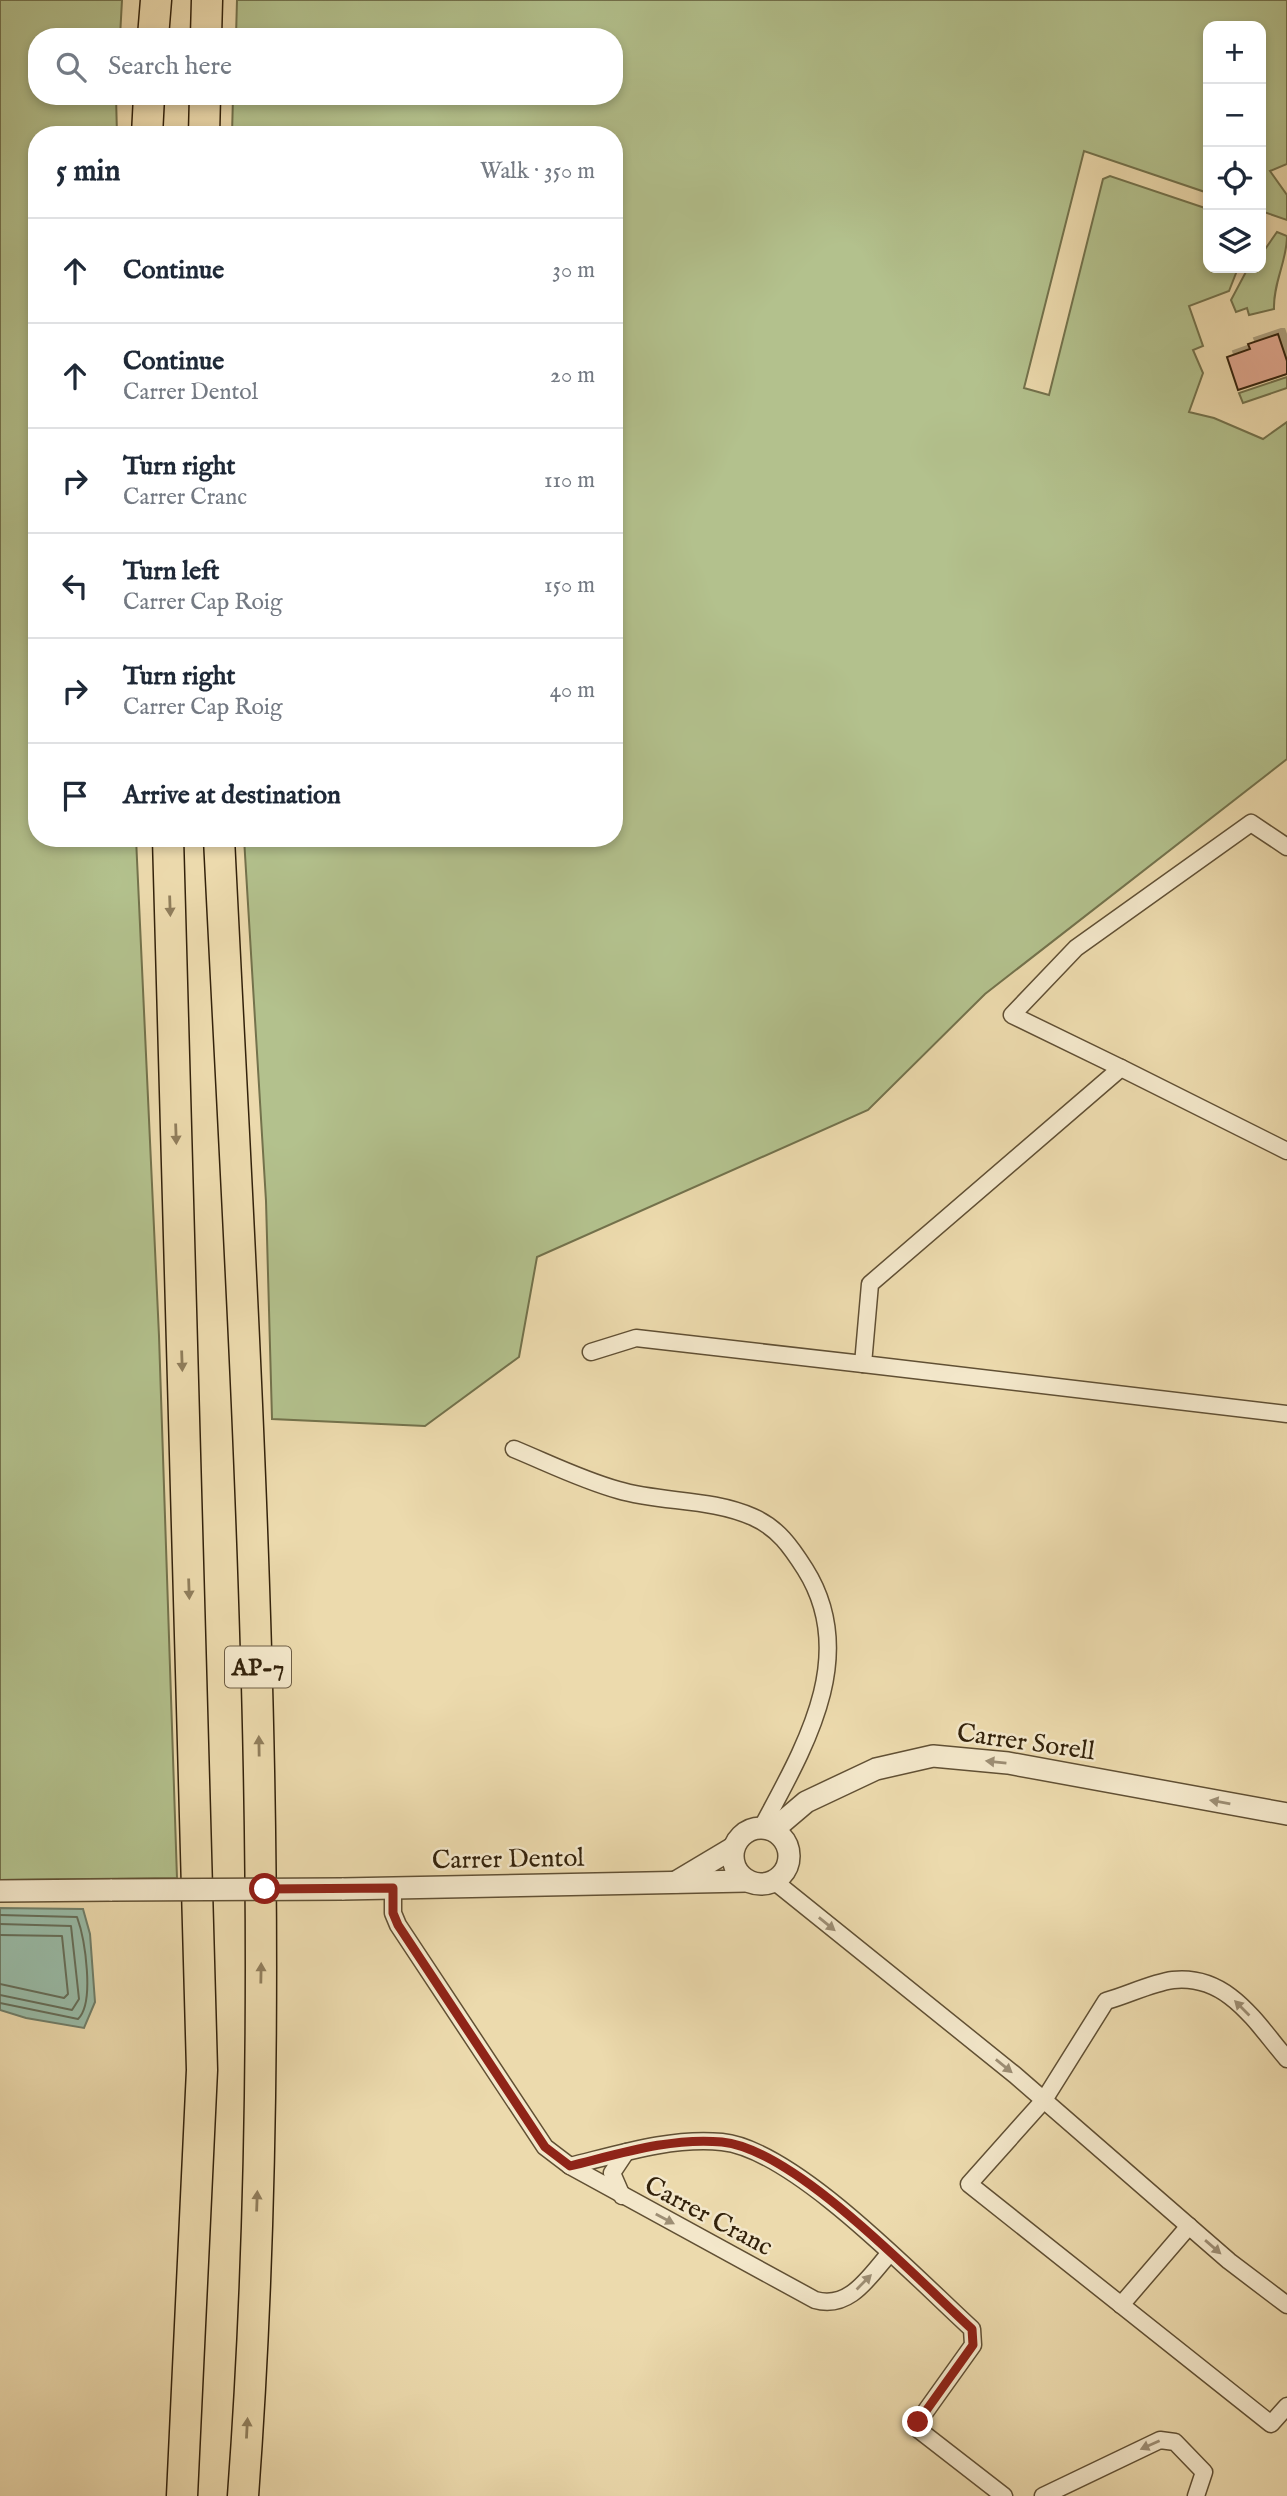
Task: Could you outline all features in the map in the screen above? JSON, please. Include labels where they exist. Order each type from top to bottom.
[{"type":"highway","points":[[154,28],[156,0]]},
{"type":"highway","points":[[206,28],[207,0]]},
{"type":"highway","points":[[148,126],[149,105]]},
{"type":"highway","points":[[204,126],[205,105]]},
{"type":"highway","name":"AP-7","points":[[168,847],[202,2070],[182,2496]]},
{"type":"highway","name":"AP-7","points":[[219,847],[258,1637],[262,1917],[257,2198],[243,2496]]},
{"type":"street","points":[[1287,847],[1251,823],[1076,948],[1012,1015],[1287,1151]]},
{"type":"street","points":[[863,1364],[870,1284],[1121,1068]]},
{"type":"street","points":[[591,1352],[636,1338],[1287,1414]]},
{"type":"street","points":[[514,1449],[619,1491],[708,1503],[755,1518],[780,1533],[794,1552],[823,1606],[829,1629],[830,1654],[826,1676],[803,1749],[767,1829]]},
{"type":"street","name":"Carrer Sorell","points":[[767,1829],[806,1802],[876,1769],[933,1756],[1008,1763],[1287,1814]]},
{"type":"street","points":[[767,1829],[785,1841],[789,1859],[781,1875],[774,1881],[756,1884],[747,1881],[734,1867],[733,1848],[744,1833],[767,1829]]},
{"type":"street","name":"Carrer Dentol","points":[[674,1883],[733,1848]]},
{"type":"street","name":"Carrer Dentol","points":[[0,1891],[342,1889],[747,1881]]},
{"type":"street","points":[[774,1881],[1044,2100],[1189,2226],[1287,2305]]},
{"type":"street","name":"Carrer Cranc","points":[[393,1888],[393,1913],[398,1925],[545,2147],[570,2166],[815,2300],[830,2304],[846,2298],[889,2254]]},
{"type":"street","points":[[1287,2059],[1243,2007],[1217,1985],[1174,1980],[1106,2001],[1044,2100],[969,2184],[1271,2424],[1287,2406]]},
{"type":"street","points":[[570,2166],[654,2145],[724,2142],[778,2161],[854,2220],[972,2329],[973,2345],[918,2422],[919,2430],[1004,2496]]},
{"type":"street","points":[[622,2196],[612,2173],[626,2152]]},
{"type":"street","points":[[1121,2305],[1189,2226]]},
{"type":"street","points":[[1043,2496],[1160,2440],[1175,2442],[1203,2472],[1196,2496]]},
{"type":"green space","points":[[0,0],[122,0],[120,28],[28,28],[28,105],[116,105],[117,126],[28,126],[28,847],[136,847],[159,1336],[177,1878],[0,1880]]},
{"type":"green space","points":[[237,0],[1287,0],[1287,164],[1270,171],[1287,195],[1287,220],[1266,213],[1266,21],[1203,21],[1203,191],[1084,151],[1024,388],[1049,395],[1103,179],[1110,176],[1203,207],[1203,273],[1236,273],[1229,291],[1189,306],[1203,346],[1193,350],[1203,373],[1189,412],[1214,418],[1263,439],[1287,422],[1287,759],[985,994],[868,1110],[537,1257],[519,1357],[425,1426],[272,1419],[266,1201],[245,847],[623,847],[623,126],[232,126],[233,105],[623,105],[623,28],[236,28]]},
{"type":"green space","points":[[1277,232],[1287,236],[1274,309],[1249,315],[1247,308],[1236,312],[1231,300],[1245,273],[1266,273],[1266,248]]},
{"type":"green space","points":[[1287,377],[1287,388],[1243,403],[1239,393]]},
{"type":"water","points":[[0,1908],[83,1909],[90,1934],[95,2002],[84,2028],[26,2018],[0,2010]]},
{"type":"building","points":[[1278,334],[1287,361],[1287,374],[1238,390],[1227,357],[1250,349],[1248,344]]},
{"type":"route","points":[[265,1889],[393,1888],[393,1913],[398,1925],[545,2147],[570,2166],[654,2145],[724,2142],[778,2161],[854,2220],[972,2329],[973,2345],[958,2370],[918,2422]]}]
